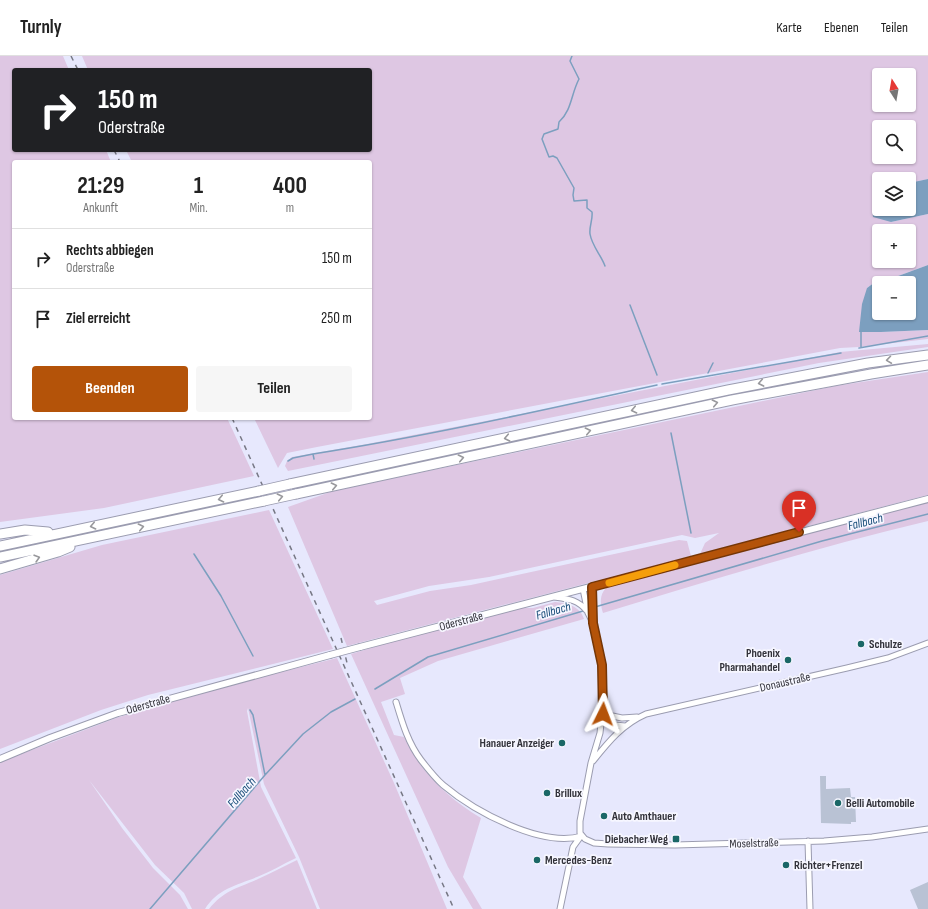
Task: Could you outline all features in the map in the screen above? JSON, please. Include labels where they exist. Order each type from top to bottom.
[{"type":"highway","points":[[0,546],[728,390],[868,363],[928,355]]},
{"type":"highway","points":[[0,557],[732,400],[863,375],[928,365]]},
{"type":"highway","points":[[0,534],[25,530],[58,533]]},
{"type":"highway","points":[[0,568],[58,552],[89,538]]},
{"type":"street","name":"Oderstraße","points":[[0,759],[50,738],[118,713],[360,647],[928,499]]},
{"type":"street","points":[[560,909],[573,847],[577,840],[582,836],[580,821],[591,763],[600,733],[603,714],[602,665],[593,623],[592,587]]},
{"type":"street","points":[[583,589],[584,605],[593,623]]},
{"type":"street","points":[[552,597],[572,600],[584,605]]},
{"type":"street","name":"Donaustraße","points":[[603,714],[622,718],[640,717],[679,706],[875,661],[900,654],[928,643]]},
{"type":"street","name":"Moselstraße","points":[[396,702],[404,729],[420,759],[442,784],[478,810],[504,823],[530,832],[558,838],[582,836],[594,843],[633,845],[872,838],[928,829]]},
{"type":"street","points":[[603,714],[607,722],[625,726]]},
{"type":"street","name":"Donaustraße","points":[[591,763],[611,738],[625,726],[640,717]]},
{"type":"street","points":[[808,841],[810,909]]},
{"type":"shaded area","points":[[0,56],[63,56],[68,68],[12,68],[12,152],[107,152],[110,160],[12,160],[12,420],[228,420],[254,476],[104,508],[0,522]]},
{"type":"shaded area","points":[[82,56],[928,56],[928,179],[916,182],[916,172],[872,172],[872,216],[884,216],[891,222],[928,214],[928,265],[898,276],[872,276],[872,284],[867,288],[872,304],[872,320],[877,320],[881,332],[928,330],[928,339],[840,348],[317,447],[287,453],[278,468],[255,420],[372,420],[372,160],[131,160],[127,152],[372,152],[372,68],[87,68]]},
{"type":"shaded area","points":[[928,344],[928,347],[819,363],[288,471],[285,466],[287,461],[292,457],[367,444],[840,352]]},
{"type":"shaded area","points":[[928,372],[928,495],[700,554],[705,543],[719,533],[695,538],[682,535],[489,577],[429,586],[374,601],[377,605],[430,591],[471,585],[679,540],[687,541],[691,556],[347,646],[288,507],[333,491],[423,472],[835,386]]},
{"type":"shaded area","points":[[928,502],[928,521],[806,553],[603,613],[601,597],[607,587],[611,584]]},
{"type":"shaded area","points":[[269,510],[333,649],[148,695],[101,710],[0,749],[0,575],[102,545]]},
{"type":"shaded area","points":[[555,602],[568,604],[576,608],[584,619],[438,661],[400,678],[405,694],[381,702],[394,735],[404,737],[418,762],[436,784],[481,818],[463,877],[482,909],[473,909],[448,867],[351,654],[404,638],[520,608],[533,608]]},
{"type":"shaded area","points":[[337,658],[394,783],[447,909],[320,909],[299,857],[264,784],[248,708],[247,711],[261,787],[296,858],[262,875],[228,888],[215,897],[205,909],[192,909],[184,893],[155,865],[89,780],[122,828],[153,868],[180,895],[188,909],[0,909],[0,762],[119,717],[238,683]]},
{"type":"shaded area","points":[[297,860],[317,909],[209,909],[220,898],[232,890]]},
{"type":"water","points":[[928,179],[928,214],[891,222],[873,217],[916,216],[916,182]]},
{"type":"water","points":[[928,265],[928,330],[859,332],[862,304],[867,288],[872,284],[872,320],[916,320],[916,276],[898,276]]},
{"type":"building","name":"Belli Automobile","points":[[820,776],[826,776],[826,789],[850,788],[851,797],[855,797],[856,822],[851,822],[851,824],[821,823]]},
{"type":"building","points":[[928,882],[928,909],[918,909],[910,890]]},
{"type":"waterway","points":[[572,56],[570,61],[579,79],[569,107],[559,122],[558,129],[544,134],[542,139],[549,157],[553,156],[557,158],[574,188],[574,201],[587,200],[587,208],[592,212],[590,231],[591,238],[605,266]]},
{"type":"waterway","points":[[630,305],[657,375]]},
{"type":"waterway","points":[[861,332],[861,347]]},
{"type":"waterway","points":[[859,348],[928,336]]},
{"type":"waterway","points":[[662,384],[841,353]]},
{"type":"waterway","points":[[708,373],[713,363]]},
{"type":"waterway","points":[[313,454],[442,431],[657,385]]},
{"type":"waterway","points":[[671,433],[691,533]]},
{"type":"waterway","points":[[288,461],[293,458],[313,454],[314,459]]},
{"type":"waterway","name":"Fallbach","points":[[595,607],[822,541],[928,514]]},
{"type":"waterway","points":[[194,554],[221,596],[253,656]]},
{"type":"waterway","name":"Fallbach","points":[[375,689],[428,657],[583,611]]},
{"type":"waterway","name":"Fallbach","points":[[150,909],[265,775],[303,734],[331,712],[355,699]]},
{"type":"waterway","points":[[250,710],[253,715],[265,775]]},
{"type":"railway","points":[[71,56],[77,68]]},
{"type":"railway","points":[[115,152],[119,160]]},
{"type":"railway","points":[[233,420],[454,909]]},
{"type":"railway","points":[[341,638],[348,667]]},
{"type":"slow traffic","points":[[609,583],[675,565]]},
{"type":"place","name":"Schulze","points":[[861,644]]},
{"type":"place","name":"Phoenix Pharmahandel","points":[[788,660]]},
{"type":"place","name":"Hanauer Anzeiger","points":[[562,743]]},
{"type":"place","name":"Brillux","points":[[547,793]]},
{"type":"place","name":"Belli Automobile","points":[[838,803]]},
{"type":"place","name":"Auto Amthauer","points":[[604,816]]},
{"type":"place","name":"Diebacher Weg","points":[[676,839]]},
{"type":"place","name":"Mercedes-Benz","points":[[537,860]]},
{"type":"place","name":"Richter+Frenzel","points":[[786,865]]},
{"type":"route","points":[[603,714],[604,696],[602,665],[593,623],[592,587],[799,532]]}]
